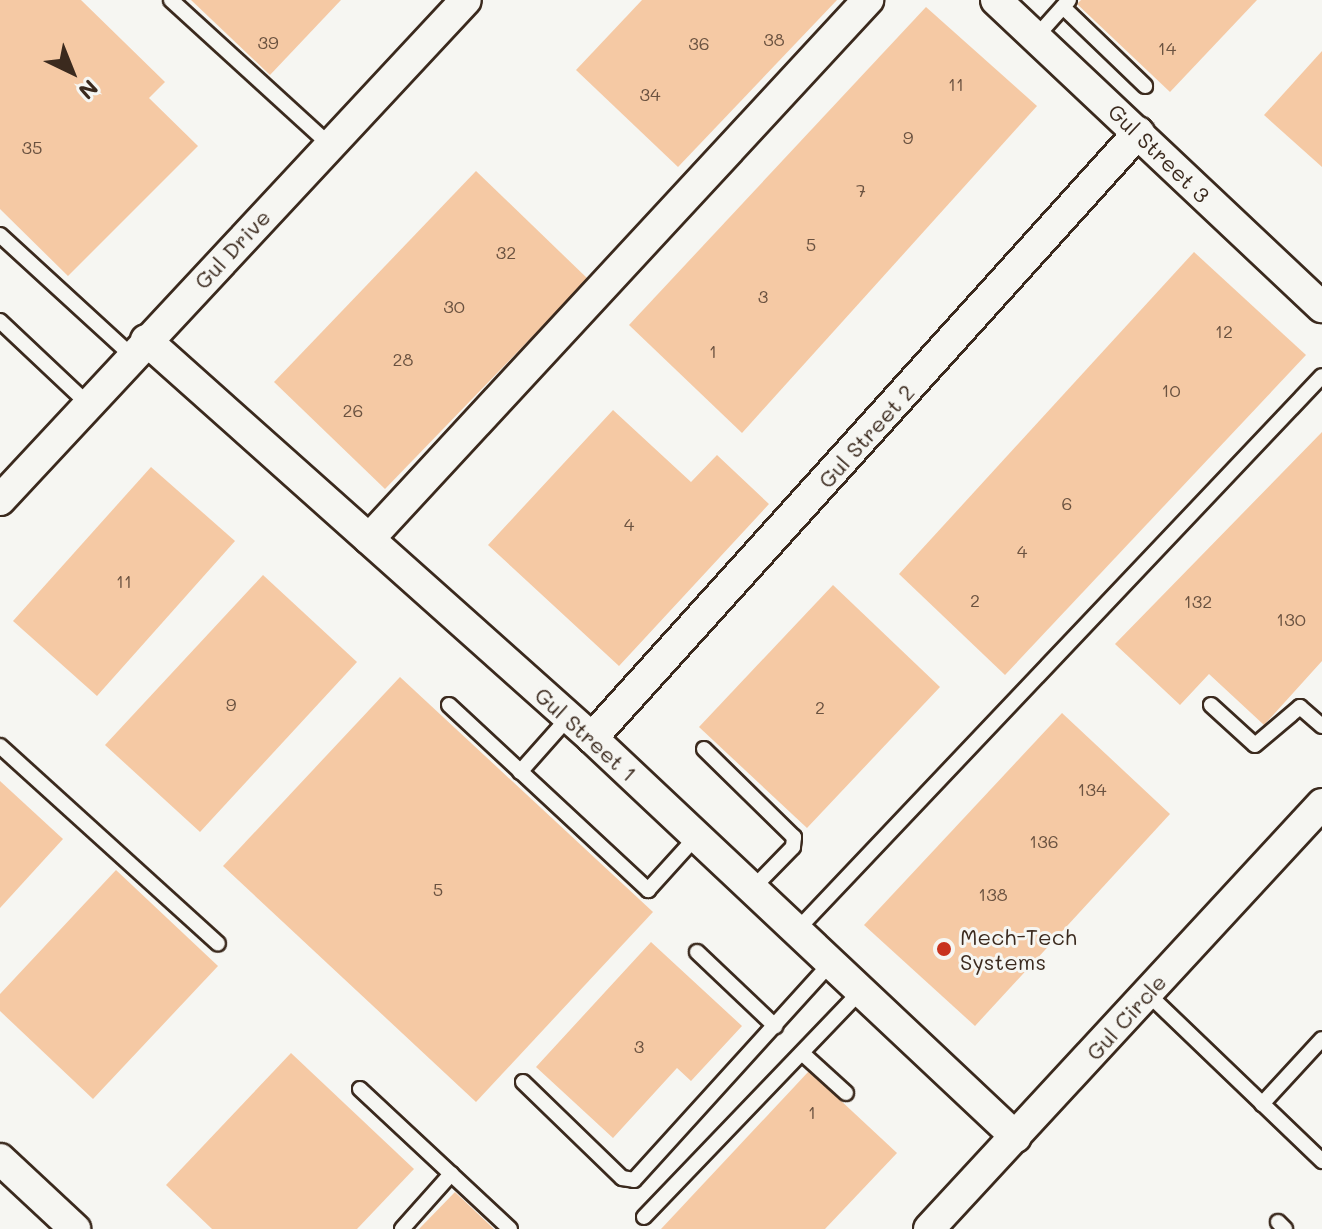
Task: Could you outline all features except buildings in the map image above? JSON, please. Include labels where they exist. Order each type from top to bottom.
[{"type":"street","name":"Gul Drive","points":[[0,500],[466,0]]},
{"type":"street","points":[[369,539],[868,0]]},
{"type":"street","name":"Gul Street 3","points":[[996,0],[1322,307]]},
{"type":"street","name":"Gul Street 2","points":[[592,738],[1139,132]]},
{"type":"street","name":"Gul Street 1","points":[[139,348],[369,539],[592,738],[1016,1137]]},
{"type":"street","name":"Gul Circle","points":[[929,1229],[1322,804]]},
{"type":"street","points":[[0,1159],[75,1229]]},
{"type":"lane","points":[[171,0],[330,145]]},
{"type":"lane","points":[[1035,38],[1066,3],[1145,86]]},
{"type":"lane","points":[[0,235],[139,348]]},
{"type":"lane","points":[[0,321],[88,404]]},
{"type":"lane","points":[[797,930],[1322,376]]},
{"type":"lane","points":[[449,705],[648,890],[698,836]]},
{"type":"lane","points":[[1211,705],[1255,745],[1300,707],[1322,726]]},
{"type":"lane","points":[[520,772],[568,718]]},
{"type":"lane","points":[[0,746],[218,944]]},
{"type":"lane","points":[[704,749],[794,837],[793,847],[753,888]]},
{"type":"lane","points":[[697,952],[775,1026]]},
{"type":"lane","points":[[523,1082],[622,1178],[634,1180],[831,963]]},
{"type":"lane","points":[[644,1217],[862,990]]},
{"type":"lane","points":[[1147,993],[1322,1161]]},
{"type":"lane","points":[[1262,1104],[1322,1039]]},
{"type":"lane","points":[[803,1054],[846,1093]]},
{"type":"lane","points":[[360,1089],[510,1229]]},
{"type":"lane","points":[[402,1229],[451,1174]]},
{"type":"place","name":"Mech-Tech Systems","points":[[944,949]]}]
